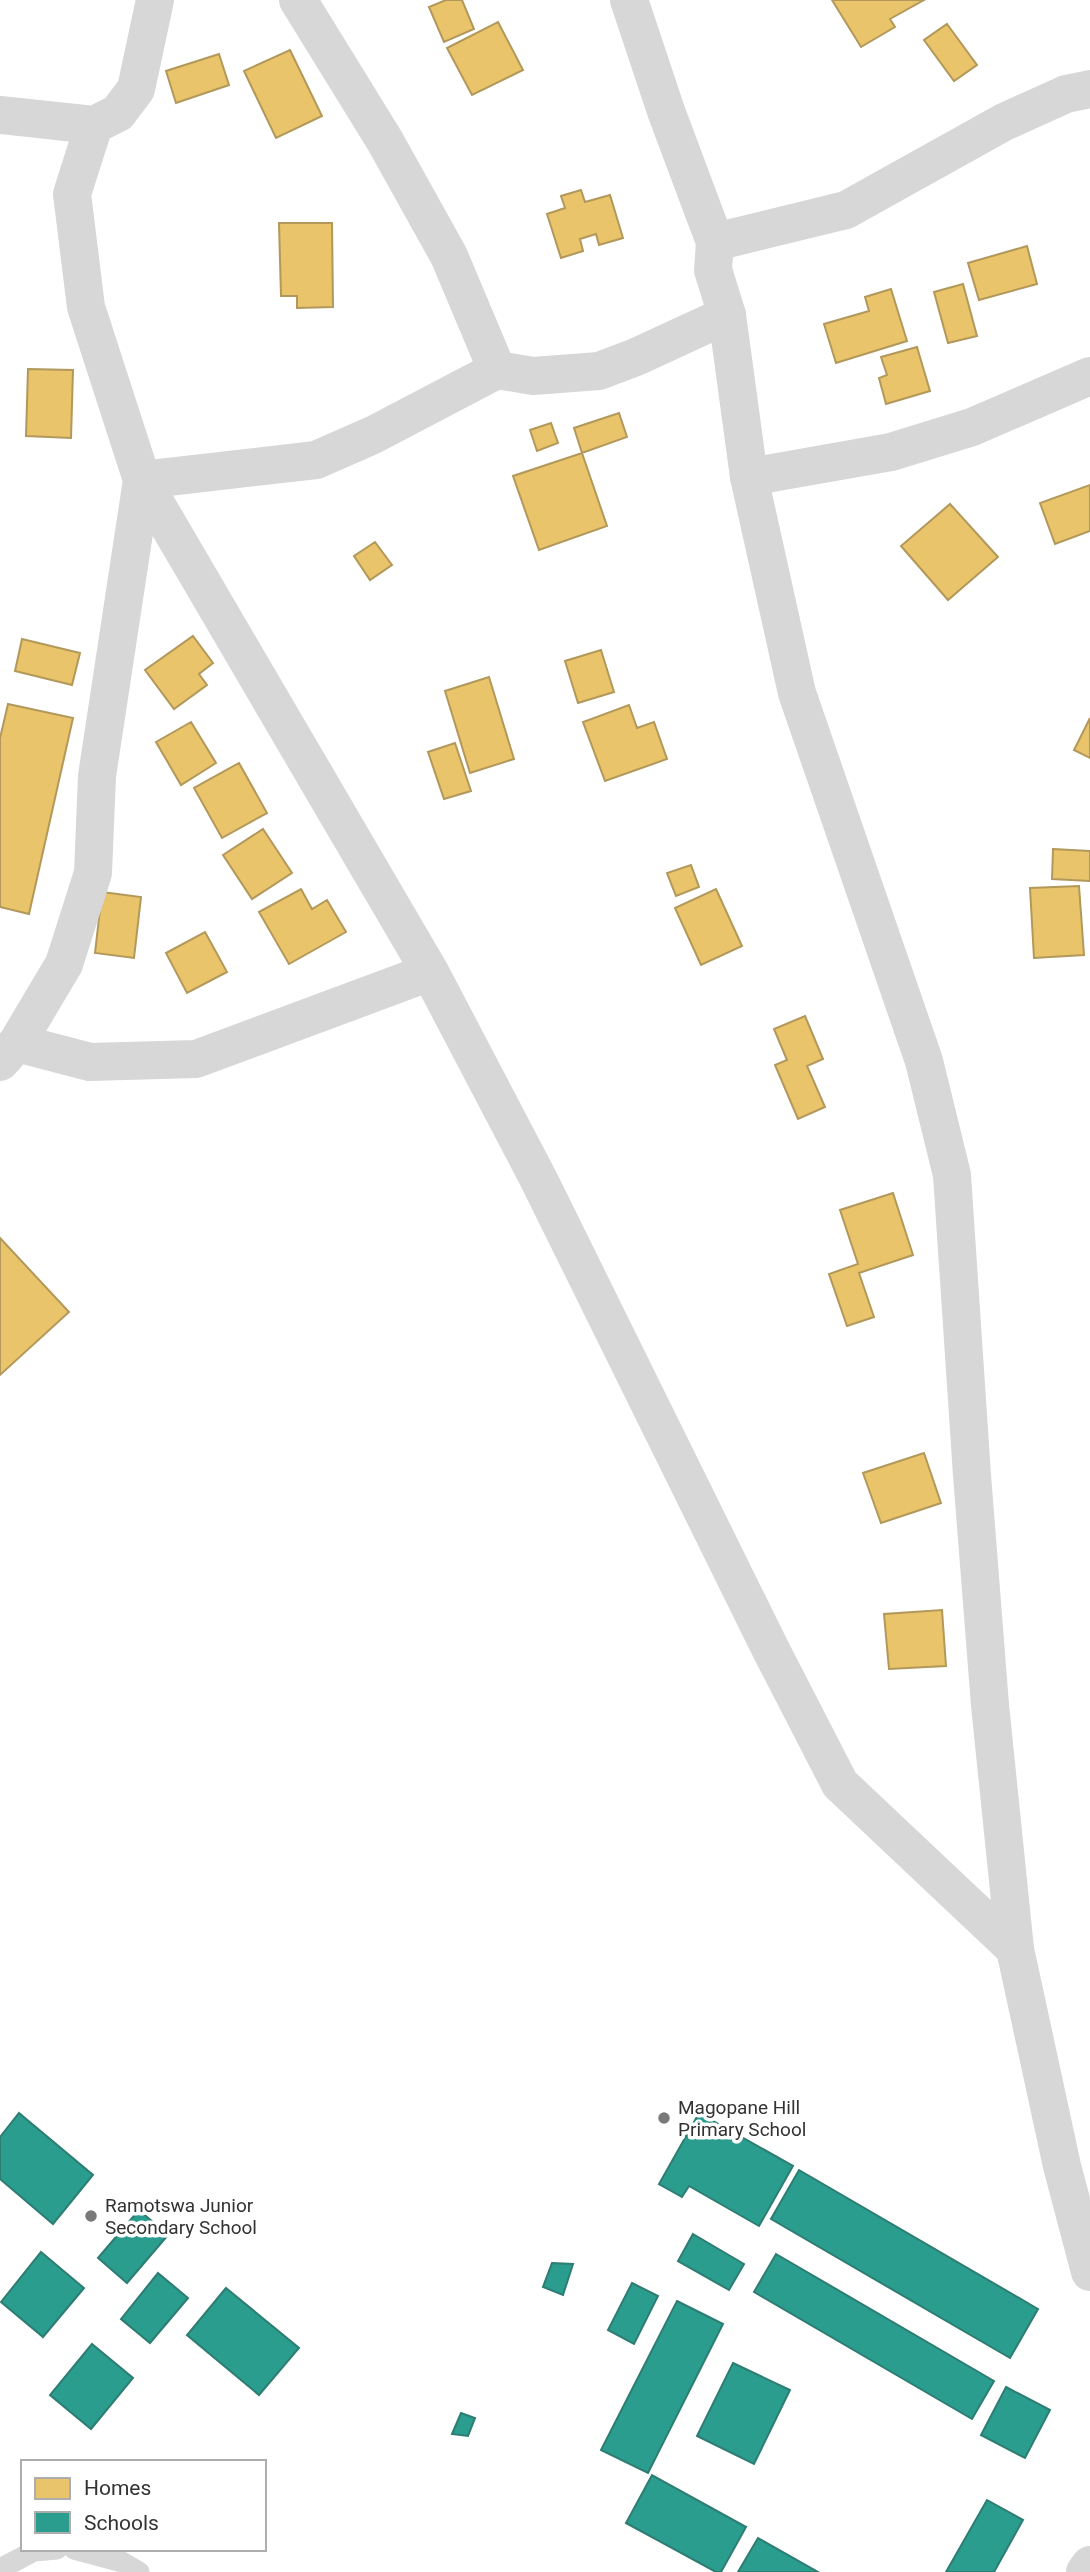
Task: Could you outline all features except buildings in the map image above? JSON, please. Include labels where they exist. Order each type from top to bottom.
[{"type":"street","points":[[0,115],[94,125],[118,113],[136,89],[155,0]]},
{"type":"street","points":[[298,0],[385,141],[449,256],[496,370]]},
{"type":"street","points":[[629,0],[666,111],[715,242],[713,270],[727,315],[749,477],[797,693],[924,1061],[952,1174],[990,1705],[1015,1949],[1062,2166],[1090,2270]]},
{"type":"street","points":[[715,242],[846,210],[1004,122],[1066,94],[1090,89]]},
{"type":"street","points":[[94,125],[72,194],[86,307],[142,480],[430,972],[539,1180],[840,1784],[1015,1949]]},
{"type":"street","points":[[142,480],[316,460],[373,435],[496,370],[533,376],[599,371],[727,315]]},
{"type":"street","points":[[749,477],[891,452],[972,427],[1090,376]]},
{"type":"street","points":[[142,480],[97,776],[93,873],[64,964],[8,1053],[90,1062],[196,1059],[430,972]]},
{"type":"street","points":[[1085,2572],[1090,2566]]},
{"type":"lane","points":[[0,2569],[34,2551]]},
{"type":"lane","points":[[81,2551],[122,2562],[139,2572]]},
{"type":"place","name":"Magopane Hill Primary School","points":[[664,2118]]},
{"type":"place","name":"Ramotswa Junior Secondary School","points":[[91,2216]]}]
